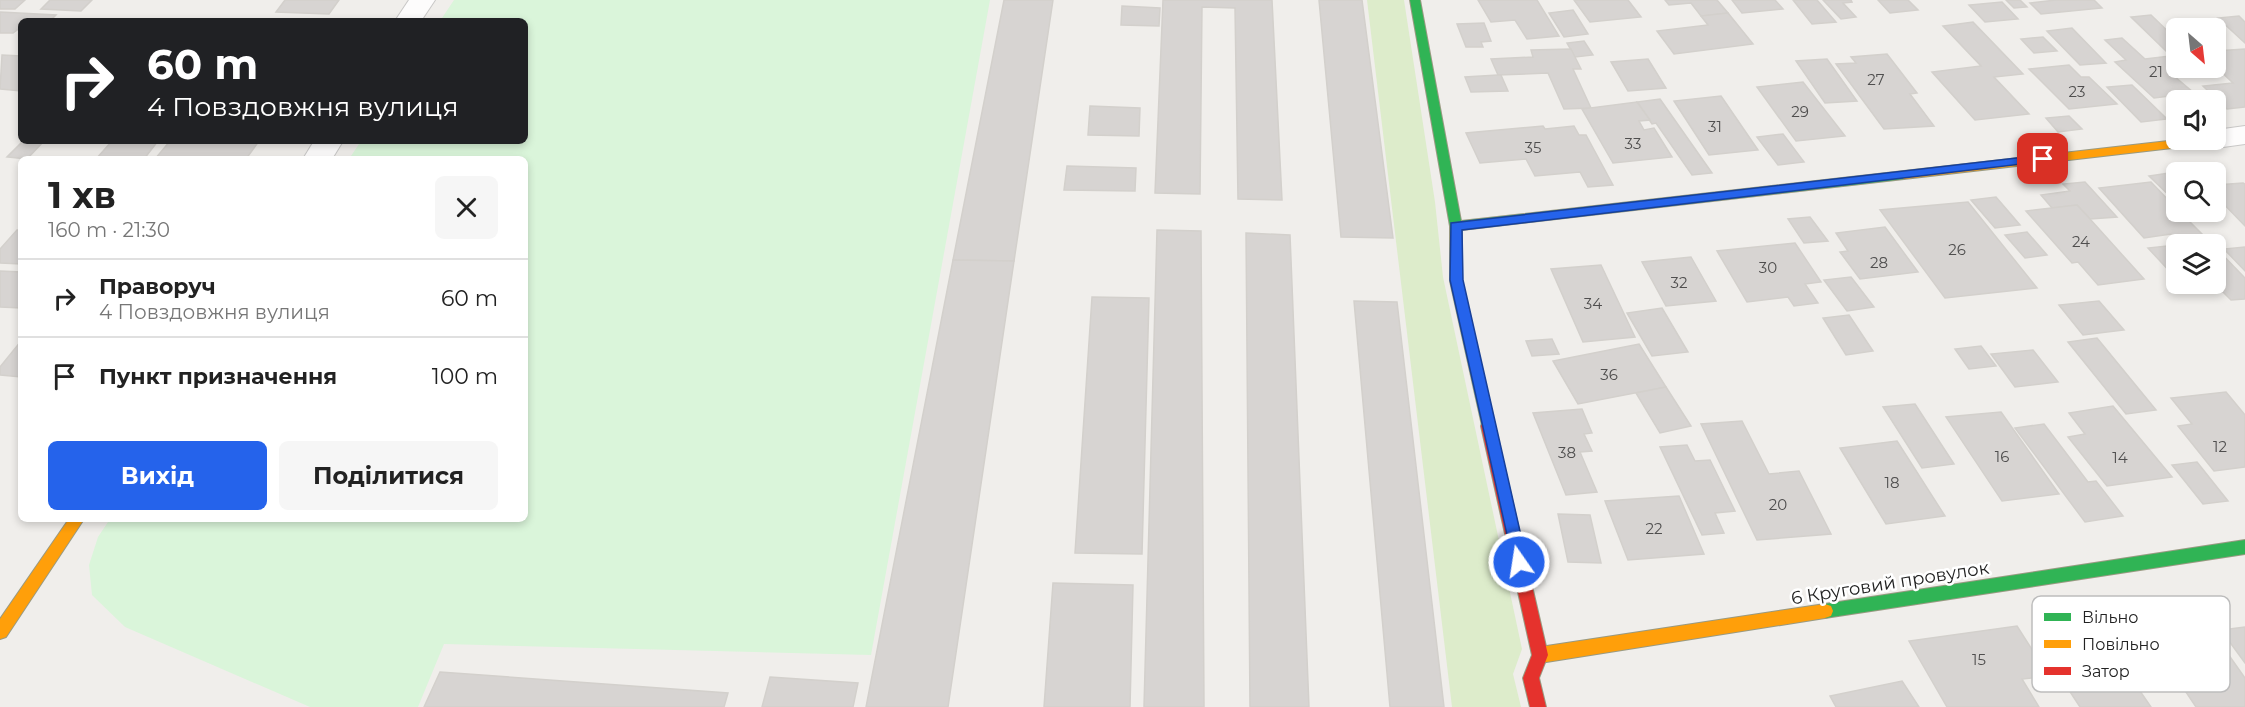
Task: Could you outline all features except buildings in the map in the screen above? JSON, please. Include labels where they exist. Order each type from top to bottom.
[{"type":"street","points":[[410,18],[422,0]]},
{"type":"street","points":[[1415,0],[1456,226],[1456,280],[1540,655],[1531,678],[1538,707]]},
{"type":"street","points":[[2226,138],[2245,135]]},
{"type":"street","points":[[1456,226],[2166,145]]},
{"type":"street","points":[[0,632],[75,522]]},
{"type":"street","name":"6 Круговий провулок","points":[[1540,655],[2245,547]]},
{"type":"green space","points":[[454,0],[990,0],[871,655],[444,644],[418,707],[310,707],[125,627],[92,595],[89,565],[98,537],[108,522],[528,522],[528,156],[351,156],[359,144],[528,144],[528,18],[442,18]]},
{"type":"green space","points":[[1367,0],[1404,0],[1435,202],[1443,277],[1522,649],[1513,674],[1521,707],[1452,707]]},
{"type":"traffic: fast","points":[[1415,0],[1456,226],[1456,281],[1488,426]]},
{"type":"traffic: fast","points":[[1456,226],[1904,175]]},
{"type":"traffic: fast","points":[[1825,611],[2245,547]]},
{"type":"traffic: slow","points":[[1904,175],[2166,145]]},
{"type":"traffic: slow","points":[[0,632],[75,522]]},
{"type":"traffic: slow","points":[[1540,655],[1825,611]]},
{"type":"traffic: jam","points":[[1488,426],[1540,655],[1531,678],[1538,707]]},
{"type":"route","points":[[1519,562],[1456,280],[1456,226],[2043,159]]}]
